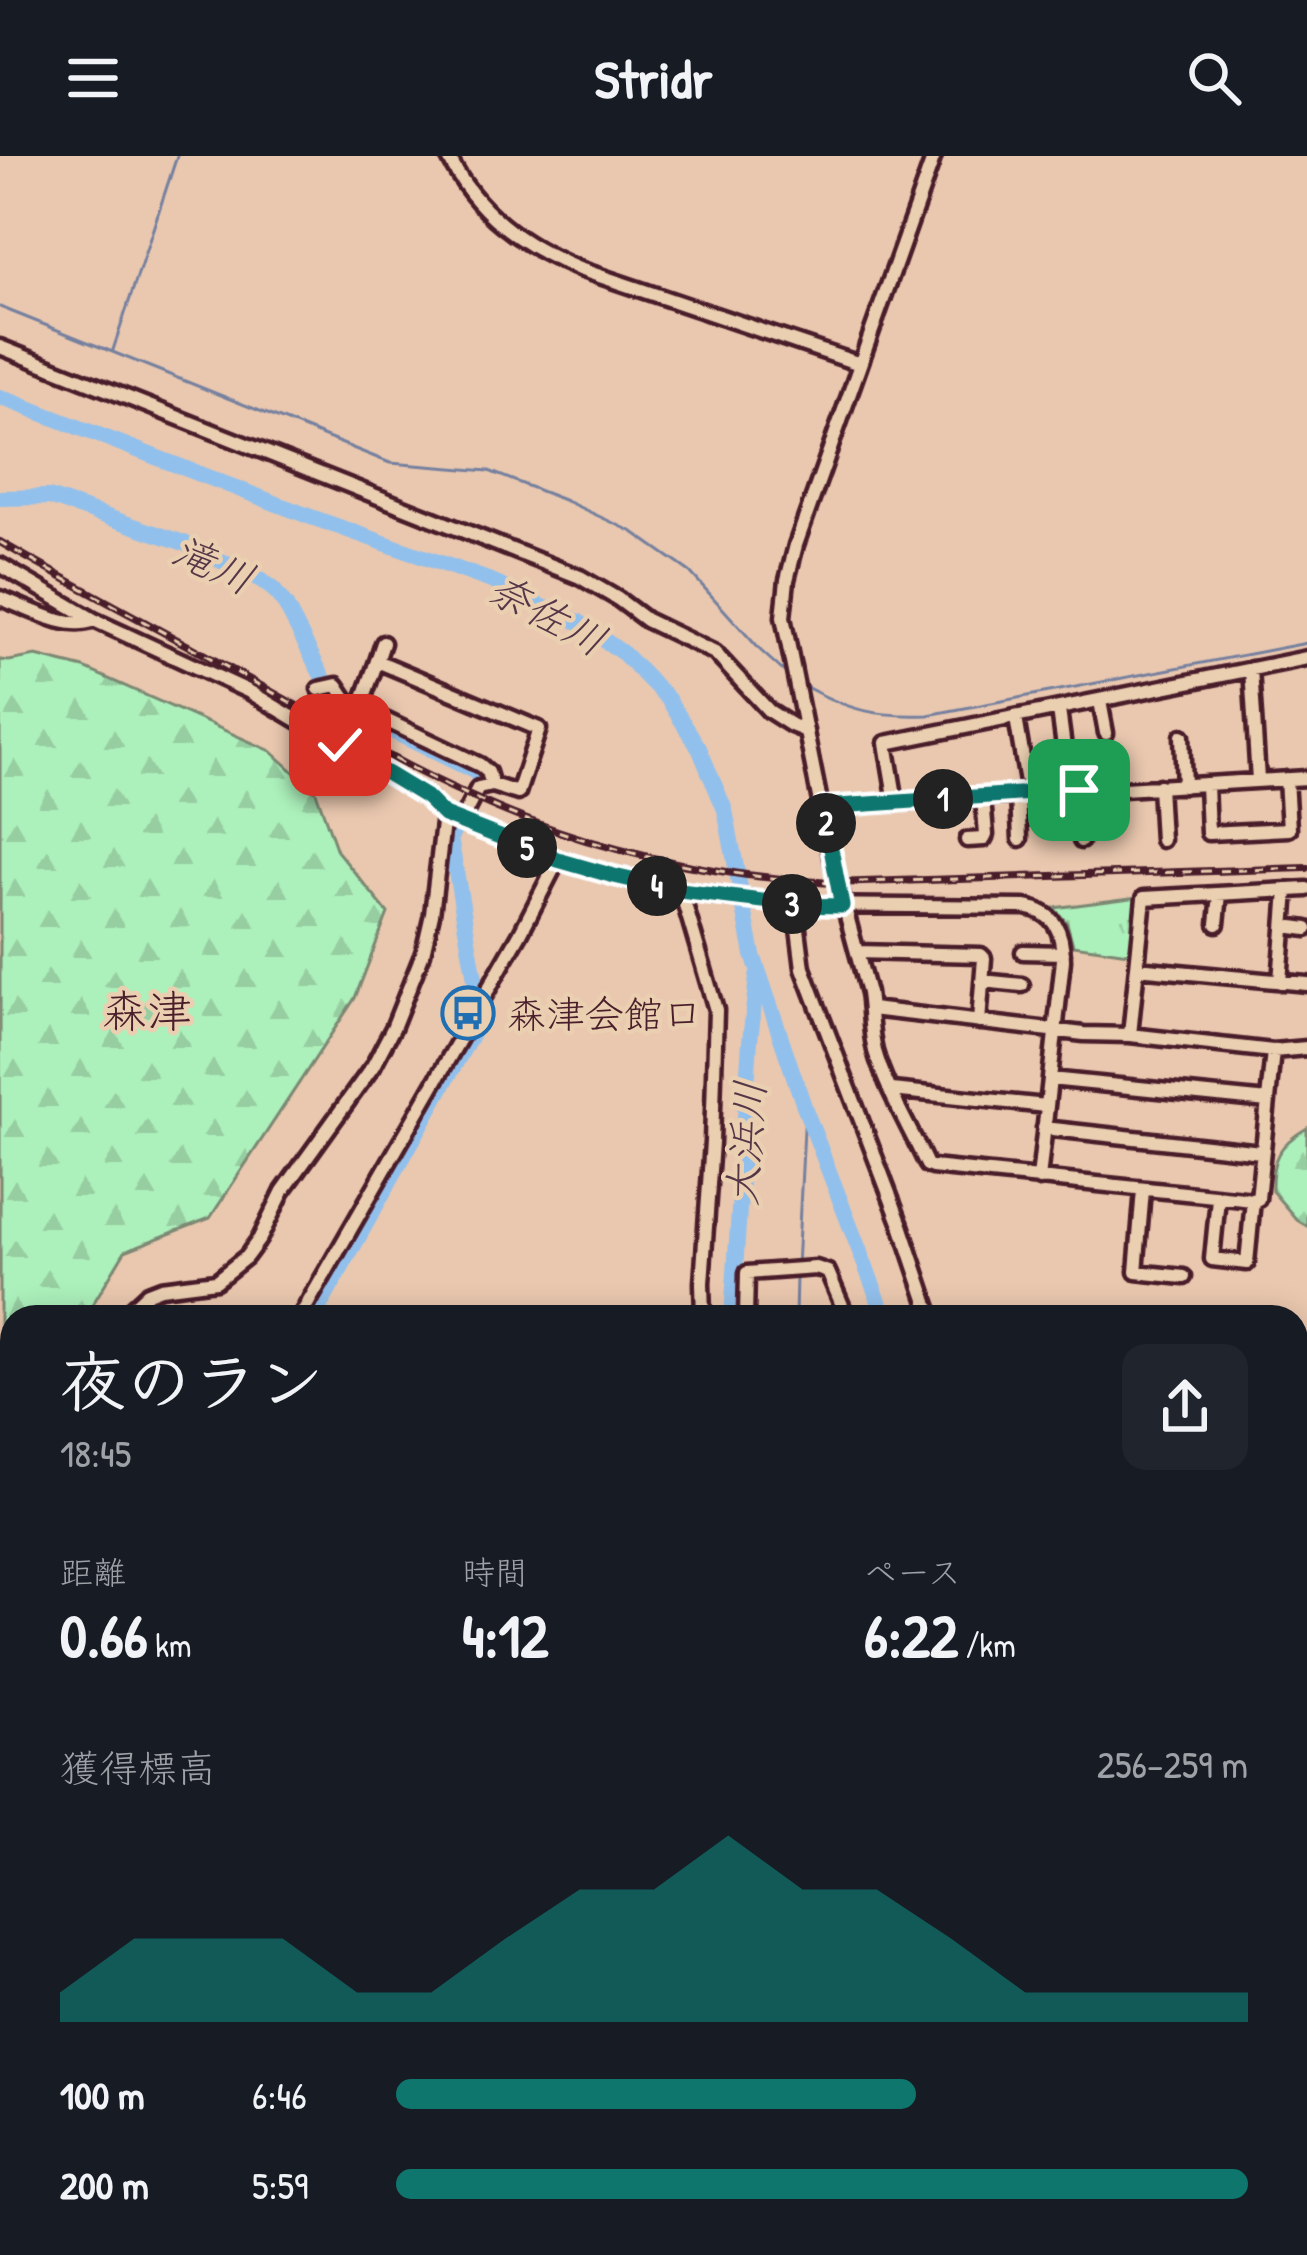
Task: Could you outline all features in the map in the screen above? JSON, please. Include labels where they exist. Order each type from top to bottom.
[{"type":"street","points":[[448,156],[487,212],[544,254],[860,364]]},
{"type":"street","points":[[934,156],[796,545],[783,617],[842,906],[871,1009],[875,1053],[927,1165],[1253,1200],[1258,1199],[1273,1051]]},
{"type":"street","points":[[0,347],[580,578],[646,620],[715,653],[769,711],[791,725],[805,725]]},
{"type":"street","points":[[0,565],[94,620],[250,692],[426,797],[444,815],[558,860],[680,891],[795,905],[956,906],[1039,910],[1050,916],[1063,953],[1039,1179]]},
{"type":"street","points":[[28,608],[39,588]]},
{"type":"street","points":[[0,598],[83,625],[94,620]]},
{"type":"street","points":[[360,708],[383,643]]},
{"type":"street","points":[[896,802],[886,743],[1307,658]]},
{"type":"street","points":[[377,661],[539,729],[518,793],[492,784],[478,788],[461,821]]},
{"type":"street","points":[[1251,669],[1258,780]]},
{"type":"street","points":[[319,689],[338,685],[347,700],[360,708],[480,765],[492,784]]},
{"type":"street","points":[[1100,701],[1106,733]]},
{"type":"street","points":[[1059,710],[1066,762]]},
{"type":"street","points":[[1016,718],[1023,794],[1020,838]]},
{"type":"street","points":[[1182,736],[1184,786]]},
{"type":"street","points":[[823,807],[1307,778]]},
{"type":"street","points":[[1206,784],[1208,833],[1288,829],[1286,779]]},
{"type":"street","points":[[1159,786],[1162,839]]},
{"type":"street","points":[[1079,790],[1081,841]]},
{"type":"street","points":[[967,840],[986,835],[982,798]]},
{"type":"street","points":[[135,1305],[160,1288],[216,1281],[246,1257],[283,1191],[373,1066],[423,953],[444,815]]},
{"type":"street","points":[[306,1305],[558,860]]},
{"type":"street","points":[[1130,1035],[1144,898],[1307,889]]},
{"type":"street","points":[[1280,982],[1287,890]]},
{"type":"street","points":[[680,891],[716,1010],[703,1305]]},
{"type":"street","points":[[1216,924],[1220,894]]},
{"type":"street","points":[[795,905],[803,968],[928,1305]]},
{"type":"street","points":[[1285,926],[1307,928]]},
{"type":"street","points":[[857,952],[981,955],[980,1022]]},
{"type":"street","points":[[1023,952],[1063,953]]},
{"type":"street","points":[[1137,968],[1307,984]]},
{"type":"street","points":[[982,981],[1022,985]]},
{"type":"street","points":[[871,1009],[1273,1051],[1307,1048]]},
{"type":"street","points":[[1050,1079],[1268,1101]]},
{"type":"street","points":[[892,1090],[1046,1106]]},
{"type":"street","points":[[1044,1128],[1261,1152]]},
{"type":"street","points":[[1143,1190],[1136,1272],[1184,1277]]},
{"type":"street","points":[[1218,1198],[1212,1259],[1247,1263],[1253,1200]]},
{"type":"street","points":[[746,1305],[747,1273],[816,1268],[828,1272],[842,1305]]},
{"type":"green space","points":[[36,656],[84,668],[271,751],[316,792],[337,851],[388,913],[355,998],[210,1218],[125,1251],[92,1305],[0,1305],[0,660]]},
{"type":"green space","points":[[1139,897],[1135,954],[1073,945],[1067,923],[1054,908]]},
{"type":"green space","points":[[1307,1128],[1307,1226],[1272,1191],[1278,1154]]},
{"type":"waterway","points":[[113,350],[177,156]]},
{"type":"waterway","points":[[0,307],[390,463],[489,471],[633,532],[690,572],[791,678]]},
{"type":"waterway","name":"奈佐川","points":[[0,397],[494,582],[579,622],[624,654],[668,699],[699,748],[725,810],[753,955],[805,1109],[880,1305]]},
{"type":"waterway","name":"滝川","points":[[0,498],[49,497],[184,543],[261,580],[286,606],[323,678],[345,708],[476,772],[480,780],[450,838],[484,1012],[321,1305]]},
{"type":"waterway","points":[[799,683],[861,710],[928,715],[1307,643]]},
{"type":"waterway","name":"大浜川","points":[[733,1305],[757,976]]},
{"type":"waterway","points":[[797,1267],[805,1109]]},
{"type":"waterway","points":[[795,1305],[796,1277]]},
{"type":"railway","points":[[0,542],[418,771],[527,820],[639,855],[753,876],[831,883],[1307,868]]},
{"type":"place","name":"森津会館口","points":[[468,1013]]},
{"type":"district","name":"森津","points":[[147,1010]]},
{"type":"route","points":[[340,745],[426,797],[444,815],[558,860],[680,891],[795,905],[842,906],[823,807],[1079,790]]}]
